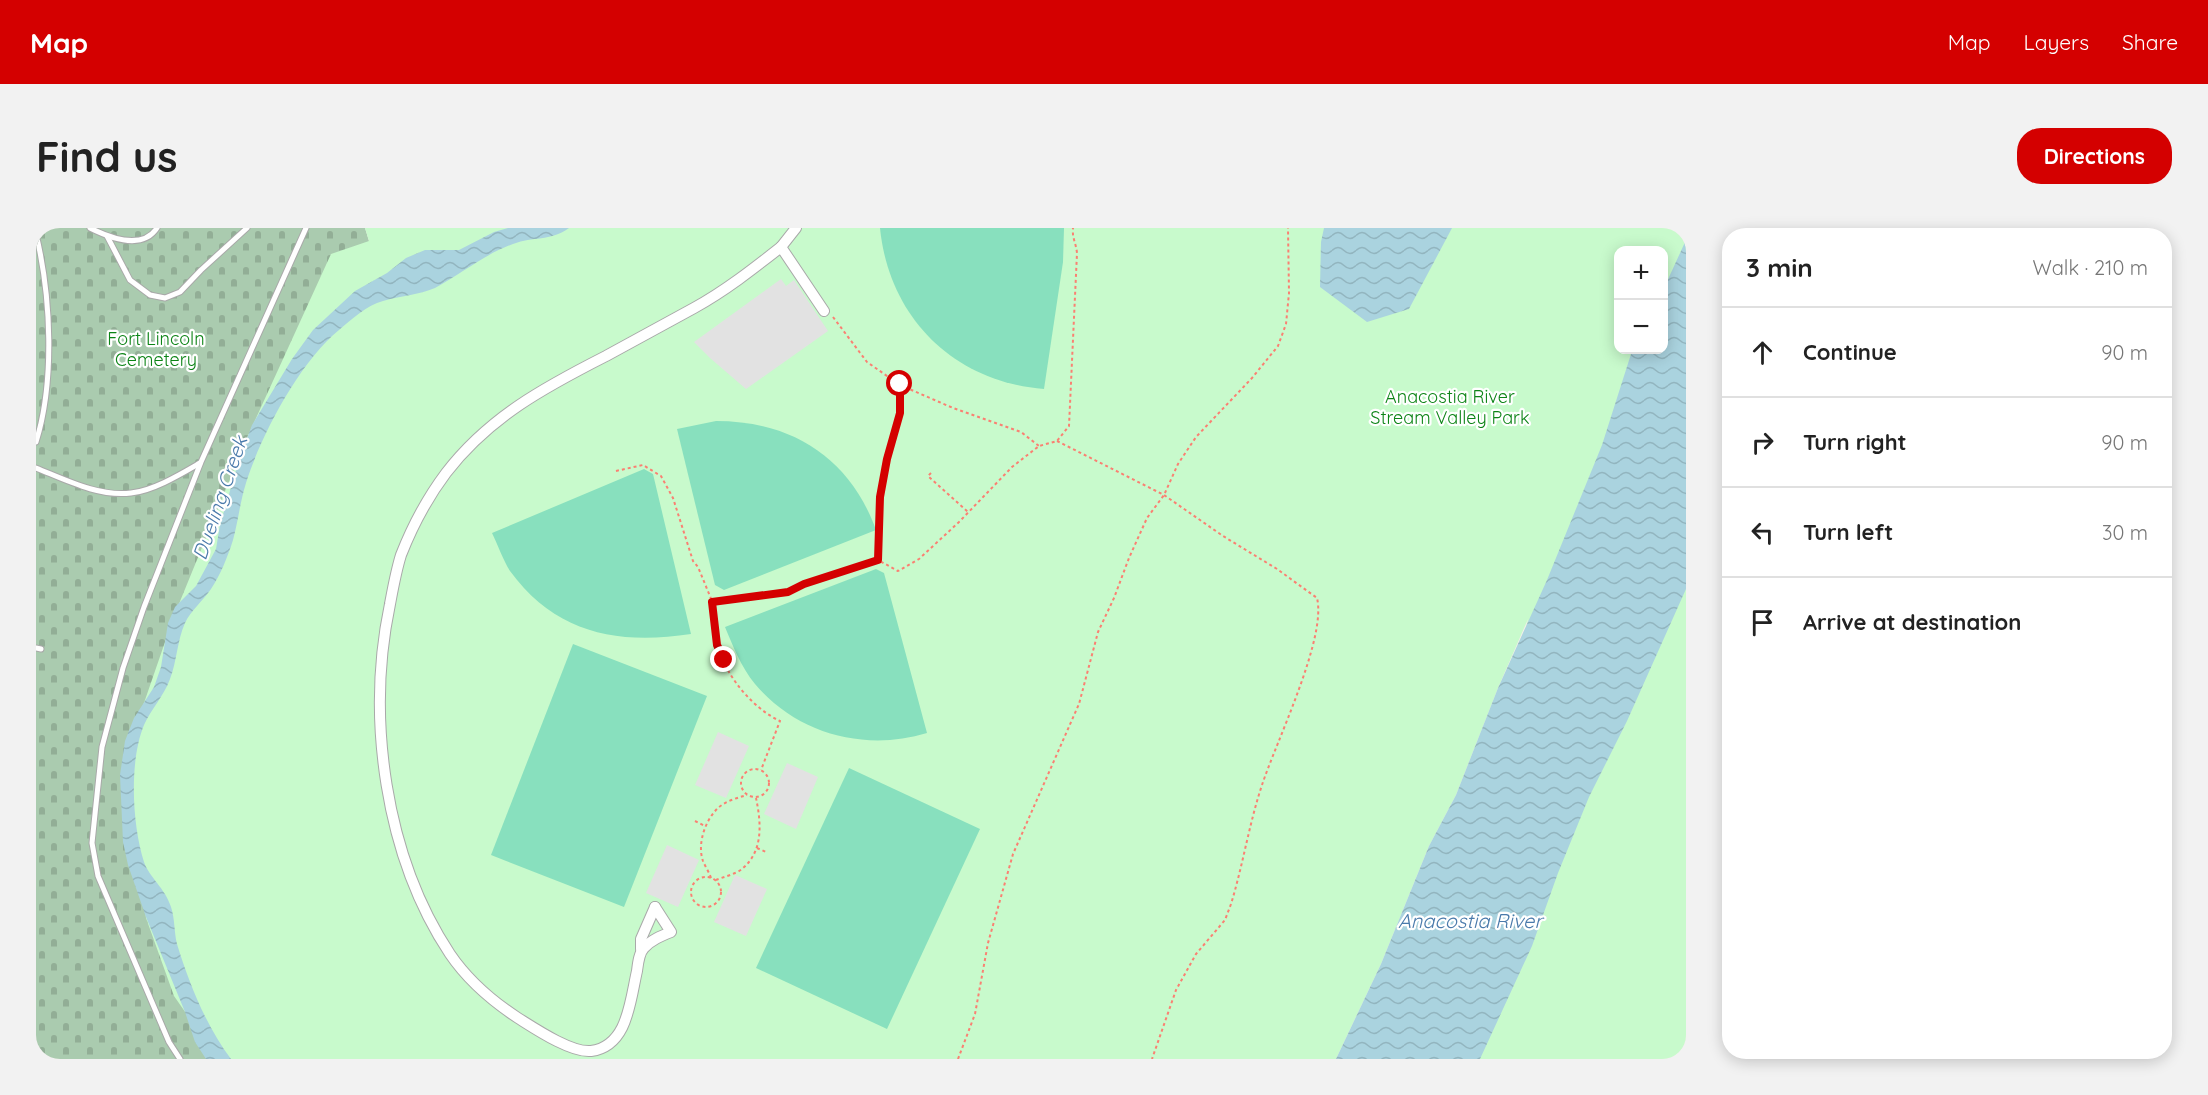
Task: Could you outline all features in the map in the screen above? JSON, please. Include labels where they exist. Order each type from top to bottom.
[{"type":"street","points":[[641,950],[626,1020],[618,1036],[603,1048],[586,1052],[569,1047],[500,1006],[485,993],[452,956],[424,909],[410,877],[391,805],[381,729],[381,667],[386,624],[401,557],[414,527],[446,472],[492,423],[535,394],[728,288],[781,247],[796,228]]},
{"type":"street","points":[[781,247],[824,311]]},
{"type":"lane","points":[[90,228],[119,239],[140,240],[147,238],[157,228]]},
{"type":"lane","points":[[107,236],[130,280],[150,295],[165,298],[180,292],[247,228]]},
{"type":"lane","points":[[180,1059],[168,1042],[98,876],[92,843],[102,747],[123,668],[144,607],[201,462],[306,228]]},
{"type":"lane","points":[[36,234],[41,254],[49,366],[46,399],[36,442]]},
{"type":"lane","points":[[36,468],[107,493],[133,493],[162,483],[201,462]]},
{"type":"path","points":[[712,602],[788,592],[804,584],[878,560],[898,571],[919,559],[1012,467],[1039,446],[1057,441],[1069,426],[1077,253],[1072,239],[1073,228]]},
{"type":"path","points":[[958,1059],[975,1014],[988,943],[1012,854],[1079,704],[1098,632],[1129,558],[1147,518],[1164,495],[1178,464],[1196,437],[1252,378],[1278,346],[1286,324],[1289,293],[1288,228]]},
{"type":"path","points":[[824,311],[831,315],[867,362],[900,384],[953,408],[1021,432],[1039,446]]},
{"type":"path","points":[[878,560],[880,497],[887,459],[900,413],[900,384]]},
{"type":"path","points":[[1057,441],[1164,495],[1222,536],[1277,569],[1317,598],[1319,607],[1309,658],[1262,783],[1231,904],[1225,920],[1196,954],[1176,990],[1152,1059]]},
{"type":"path","points":[[616,471],[643,465],[661,476],[673,498],[693,561],[698,567],[712,602],[717,645],[743,692],[756,706],[780,721],[761,770]]},
{"type":"path","points":[[931,473],[928,476],[968,513]]},
{"type":"path","points":[[751,770],[761,770],[768,777],[769,786],[765,794],[756,798],[747,795],[741,788],[741,779],[751,770]]},
{"type":"path","points":[[711,878],[702,859],[702,837],[705,826],[717,808],[747,795]]},
{"type":"path","points":[[716,880],[721,893],[718,901],[710,906],[700,906],[691,894],[693,884],[701,878],[716,880],[742,870],[758,848],[761,823],[756,798]]},
{"type":"path","points":[[695,821],[705,826]]},
{"type":"path","points":[[758,848],[766,852]]},
{"type":"green space","name":"Fort Lincoln Cemetery","points":[[36,228],[365,228],[369,241],[218,1059],[36,1059]]},
{"type":"green space","name":"Anacostia River Stream Valley Park","points":[[365,228],[1686,228],[1686,1059],[1434,1059],[1528,619],[1456,795],[1429,846],[1381,964],[1336,1059],[218,1059],[174,996],[146,918],[126,755],[174,616],[246,440],[331,254],[369,241]]},
{"type":"green space","points":[[880,228],[1064,228],[1063,262],[1044,389],[1011,384],[982,374],[955,359],[932,340],[912,317],[897,290],[886,260]]},
{"type":"green space","points":[[716,421],[769,428],[815,448],[851,483],[865,505],[876,530],[724,590],[715,585],[677,429]]},
{"type":"green space","points":[[644,469],[653,474],[691,634],[638,638],[614,636],[568,622],[547,609],[510,571],[492,533]]},
{"type":"green space","points":[[876,569],[884,573],[927,733],[904,738],[856,739],[812,726],[791,715],[755,684],[741,664],[725,627]]},
{"type":"green space","points":[[573,644],[707,696],[624,907],[491,855]]},
{"type":"green space","points":[[849,768],[980,829],[887,1029],[756,968]]},
{"type":"shaded area","points":[[781,279],[786,286],[794,280],[828,331],[746,389],[694,342]]},
{"type":"shaded area","points":[[718,732],[749,746],[726,798],[695,785]]},
{"type":"shaded area","points":[[787,763],[818,777],[796,829],[764,814]]},
{"type":"shaded area","points":[[667,845],[699,860],[678,907],[646,893]]},
{"type":"shaded area","points":[[735,875],[767,889],[746,936],[714,922]]},
{"type":"water","points":[[508,228],[569,228],[555,235],[503,248],[435,288],[371,306],[324,344],[296,380],[261,443],[246,483],[233,540],[218,578],[185,623],[170,679],[144,725],[139,740],[134,774],[135,812],[140,847],[146,867],[165,894],[171,907],[177,944],[199,1004],[231,1059],[206,1059],[195,1042],[128,865],[123,842],[120,775],[125,741],[134,718],[154,687],[161,667],[168,623],[175,607],[196,586],[216,549],[220,525],[252,425],[292,359],[313,330],[355,291],[387,273],[406,258],[425,250],[459,250],[494,232]]},
{"type":"water","points":[[1324,228],[1452,228],[1409,309],[1367,322],[1320,287],[1321,242]]},
{"type":"water","name":"Anacostia River","points":[[1686,240],[1686,589],[1627,721],[1589,797],[1532,946],[1480,1059],[1336,1059],[1381,964],[1429,846],[1456,795],[1498,688],[1547,580],[1602,445],[1631,354],[1668,354],[1668,279]]},
{"type":"route","points":[[724,660],[717,645],[712,602],[788,592],[804,584],[878,560],[880,497],[887,459],[900,413],[900,384]]},
{"type":"water label","name":"Dueling Creek","points":[[220,498]]}]
